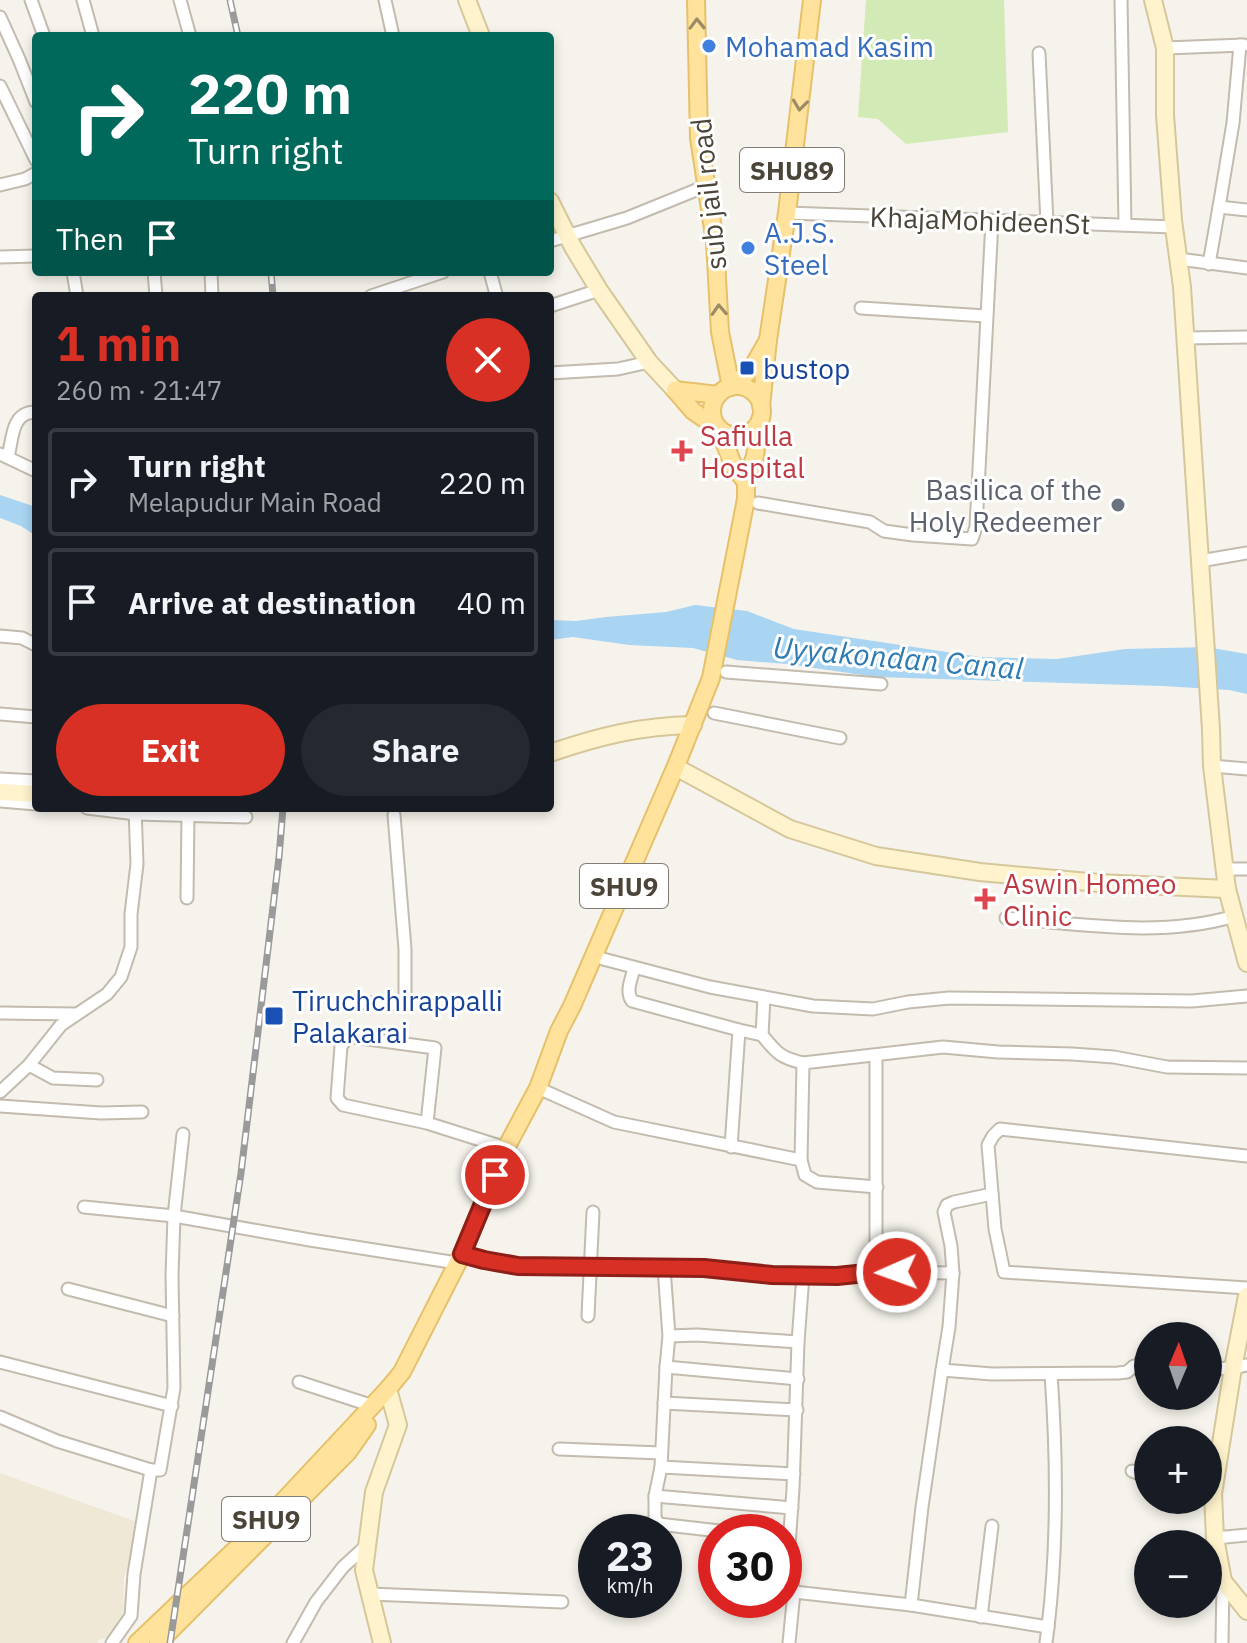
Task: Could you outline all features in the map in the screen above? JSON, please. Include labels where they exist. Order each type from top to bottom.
[{"type":"main road","name":"sub jail road","points":[[696,0],[699,138],[715,242],[724,391]]},
{"type":"main road","name":"SHU89","points":[[761,413],[812,0]]},
{"type":"main road","name":"SHU89","points":[[724,391],[751,370],[768,340]]},
{"type":"main road","points":[[747,388],[753,393],[761,413],[750,432],[734,436],[693,411],[675,390],[747,388]]},
{"type":"main road","name":"SHU9","points":[[137,1643],[260,1526],[388,1389],[402,1372],[460,1258],[506,1148],[538,1088],[559,1031],[711,678],[752,501],[746,482],[734,467],[715,423],[712,409],[724,391]]},
{"type":"main road","name":"SHU9","points":[[746,482],[755,456],[761,413]]},
{"type":"main road","name":"SHU9","points":[[158,1643],[348,1452],[388,1389]]},
{"type":"street","points":[[31,0],[43,32]]},
{"type":"street","points":[[83,0],[92,32]]},
{"type":"street","points":[[180,0],[189,32]]},
{"type":"street","points":[[385,0],[392,32]]},
{"type":"street","points":[[467,0],[479,32]]},
{"type":"street","points":[[1121,0],[1125,225]]},
{"type":"street","points":[[1153,0],[1165,48],[1165,115],[1186,338],[1212,766],[1227,889],[1247,963]]},
{"type":"street","points":[[0,17],[32,93]]},
{"type":"street","points":[[1165,48],[1244,45],[1209,264]]},
{"type":"street","points":[[1039,53],[1047,223]]},
{"type":"street","points":[[0,86],[32,152]]},
{"type":"street","points":[[0,185],[32,175]]},
{"type":"street","points":[[554,240],[627,218],[706,186]]},
{"type":"street","points":[[1219,207],[1247,210]]},
{"type":"street","points":[[554,210],[599,290],[649,362],[675,390]]},
{"type":"street","name":"KhajaMohideenSt","points":[[787,213],[1174,227]]},
{"type":"street","points":[[752,501],[870,522],[884,531],[972,539],[976,527],[992,221]]},
{"type":"street","points":[[0,257],[32,256]]},
{"type":"street","points":[[1179,259],[1247,268]]},
{"type":"street","points":[[383,292],[431,276]]},
{"type":"street","points":[[554,305],[599,290]]},
{"type":"street","points":[[861,308],[986,316]]},
{"type":"street","points":[[1186,338],[1247,337]]},
{"type":"street","points":[[554,373],[618,369],[649,362]]},
{"type":"street","points":[[32,412],[17,419],[4,456],[32,469]]},
{"type":"street","points":[[1200,561],[1247,553]]},
{"type":"street","points":[[0,636],[22,638],[32,643]]},
{"type":"street","points":[[726,672],[881,684]]},
{"type":"street","points":[[714,713],[840,738]]},
{"type":"street","points":[[0,714],[32,717]]},
{"type":"street","points":[[554,752],[625,731],[693,725]]},
{"type":"street","points":[[1212,766],[1247,769]]},
{"type":"street","points":[[683,771],[790,829],[876,856],[995,874],[1227,889]]},
{"type":"street","points":[[0,779],[32,781]]},
{"type":"street","points":[[0,792],[32,794]]},
{"type":"street","points":[[0,801],[32,804]]},
{"type":"street","points":[[2,1086],[29,1065],[61,1025],[107,994],[121,977],[131,947],[137,864],[136,812]]},
{"type":"street","points":[[153,812],[246,817]]},
{"type":"street","points":[[187,898],[188,814]]},
{"type":"street","points":[[349,1002],[396,1004],[405,995],[405,949],[394,815]]},
{"type":"street","points":[[1225,869],[1247,869]]},
{"type":"street","points":[[1006,918],[1109,928],[1168,928],[1211,923],[1235,916]]},
{"type":"street","points":[[603,959],[710,987],[813,1006],[873,1009],[949,998],[1192,1001],[1247,996]]},
{"type":"street","points":[[634,968],[628,996],[632,1001],[762,1035],[777,1054],[786,1060],[803,1063],[943,1047],[1114,1057],[1167,1067],[1247,1068]]},
{"type":"street","points":[[762,1035],[764,997]]},
{"type":"street","points":[[0,1013],[76,1014]]},
{"type":"street","points":[[731,1147],[739,1030]]},
{"type":"street","points":[[427,1123],[435,1048],[353,1037],[346,1040],[341,1046],[337,1098],[343,1105],[427,1123],[506,1148]]},
{"type":"street","points":[[876,1055],[876,1272]]},
{"type":"street","points":[[803,1063],[801,1160],[805,1175],[817,1182],[877,1187]]},
{"type":"street","points":[[29,1065],[53,1078],[97,1080]]},
{"type":"street","points":[[538,1088],[614,1122],[801,1160]]},
{"type":"street","points":[[0,1106],[101,1113],[142,1112]]},
{"type":"street","points":[[1247,1156],[1000,1129],[988,1145],[995,1229],[1004,1272],[1247,1288]]},
{"type":"street","points":[[0,1417],[57,1441],[151,1470],[160,1470],[175,1372],[174,1216],[183,1134]]},
{"type":"street","points":[[911,1605],[949,1327],[953,1273],[944,1212],[947,1205],[954,1202],[992,1194]]},
{"type":"street","points":[[84,1207],[174,1216],[310,1240],[518,1266],[704,1268],[772,1275],[953,1273]]},
{"type":"street","points":[[588,1316],[593,1212]]},
{"type":"street","points":[[664,1268],[669,1336],[655,1518],[659,1524],[698,1529]]},
{"type":"street","points":[[791,1514],[803,1275]]},
{"type":"street","points":[[68,1289],[173,1316]]},
{"type":"street","points":[[1222,1445],[1240,1366],[1247,1296]]},
{"type":"street","points":[[669,1336],[798,1342]]},
{"type":"street","points":[[0,1362],[172,1406]]},
{"type":"street","points":[[942,1370],[992,1374],[1118,1373],[1127,1372],[1134,1366]]},
{"type":"street","points":[[666,1367],[798,1379]]},
{"type":"street","points":[[1046,1643],[1054,1576],[1056,1476],[1051,1374]]},
{"type":"street","points":[[299,1382],[373,1406]]},
{"type":"street","points":[[382,1643],[364,1570],[374,1492],[398,1425],[388,1389]]},
{"type":"street","points":[[664,1403],[797,1410]]},
{"type":"street","points":[[559,1449],[661,1453]]},
{"type":"street","points":[[661,1467],[794,1474]]},
{"type":"street","points":[[112,1643],[131,1616],[134,1574],[151,1470]]},
{"type":"street","points":[[655,1496],[792,1508]]},
{"type":"street","points":[[981,1617],[992,1526]]},
{"type":"street","points":[[1222,1537],[1247,1535]]},
{"type":"street","points":[[293,1643],[316,1602],[343,1567],[366,1546]]},
{"type":"street","points":[[1222,1576],[1222,1643]]},
{"type":"street","points":[[1223,1581],[1247,1611]]},
{"type":"street","points":[[802,1593],[911,1605],[1048,1627]]},
{"type":"street","points":[[370,1594],[562,1602]]},
{"type":"street","points":[[789,1643],[791,1618]]},
{"type":"shaded area","points":[[0,1473],[140,1523],[124,1577],[123,1619],[113,1637],[100,1639],[97,1643],[0,1643]]},
{"type":"green space","points":[[866,0],[1004,0],[1008,132],[906,144],[878,119],[858,117]]},
{"type":"water","points":[[0,495],[32,506],[32,533],[21,526],[0,518]]},
{"type":"water","name":"Uyyakondan Canal","points":[[695,605],[747,611],[794,629],[980,657],[1057,659],[1125,649],[1206,647],[1247,654],[1247,694],[1162,686],[876,677],[737,660],[693,648],[629,645],[573,637],[554,639],[554,620],[576,621],[666,612]]},
{"type":"railway","points":[[230,0],[237,32]]},
{"type":"railway","points":[[271,276],[273,292]]},
{"type":"railway","points":[[170,1643],[241,1173],[283,812]]},
{"type":"place","name":"Mohamad Kasim","points":[[709,46]]},
{"type":"place","name":"A.J.S. Steel","points":[[748,248]]},
{"type":"place","name":"bustop","points":[[747,368]]},
{"type":"place","name":"Safiulla Hospital","points":[[682,451]]},
{"type":"place","name":"Basilica of the Holy Redeemer","points":[[1118,505]]},
{"type":"place","name":"Aswin Homeo Clinic","points":[[985,899]]},
{"type":"place","name":"Tiruchchirappalli Palakarai","points":[[274,1016]]},
{"type":"route","points":[[495,1175],[462,1254],[518,1266],[704,1268],[772,1275],[837,1276],[897,1272]]}]
